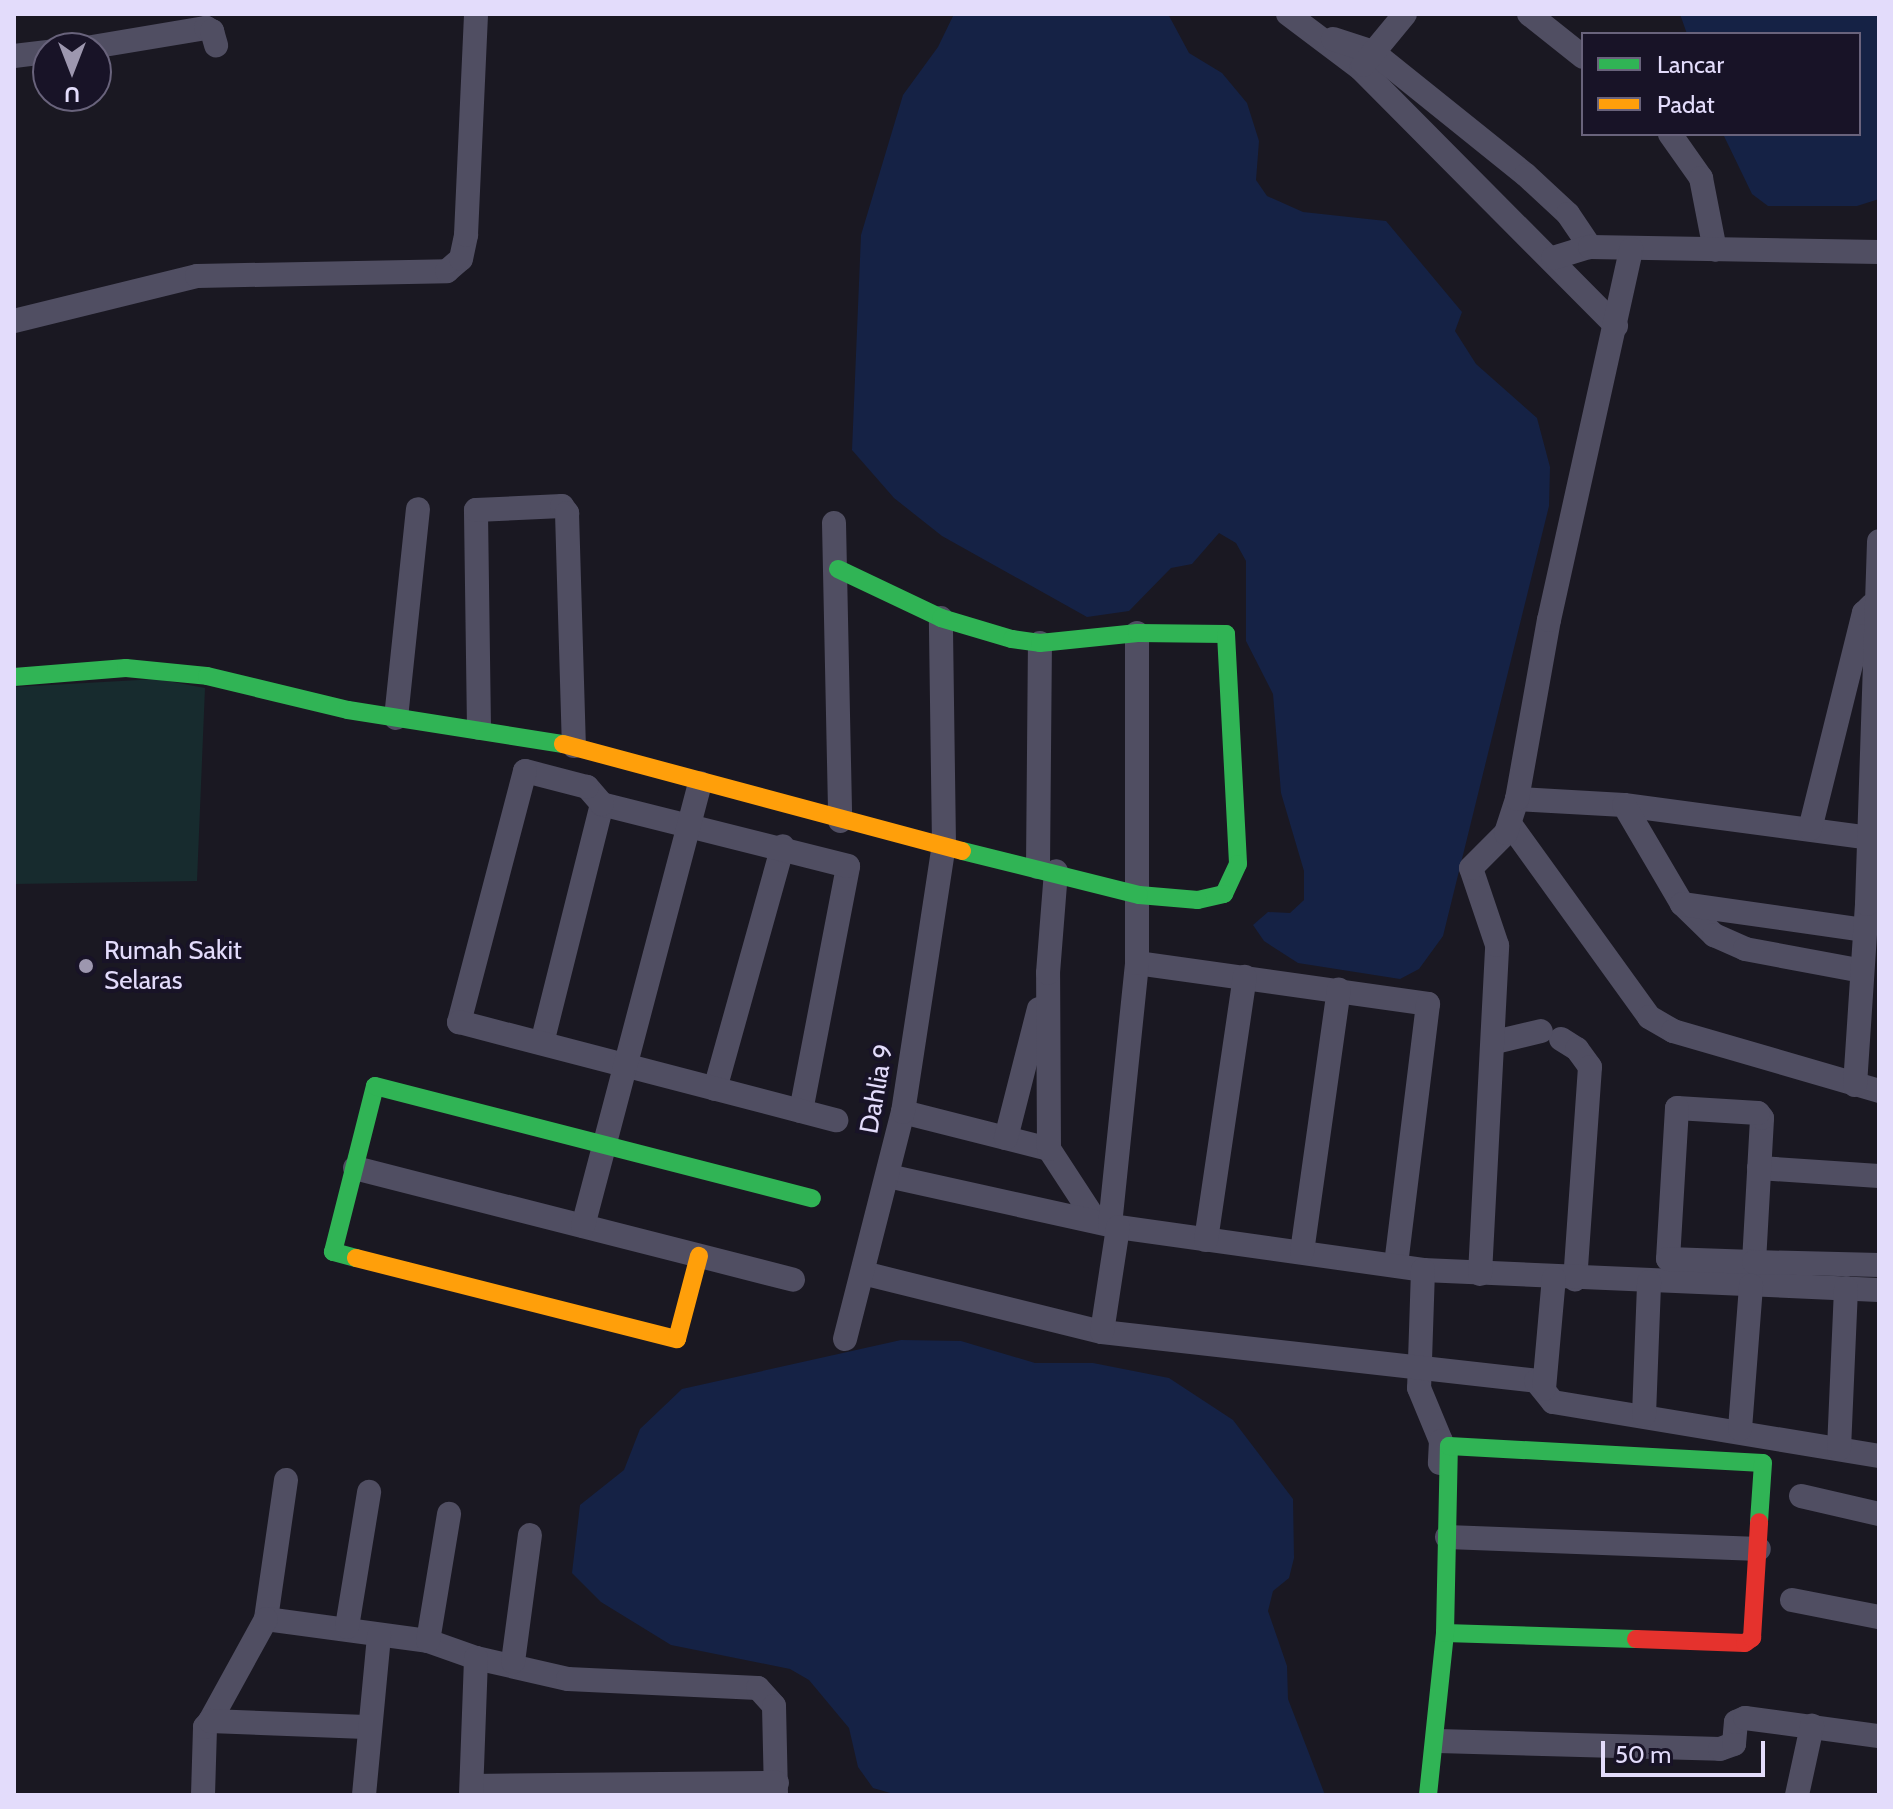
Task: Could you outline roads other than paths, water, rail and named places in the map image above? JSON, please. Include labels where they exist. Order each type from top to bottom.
[{"type":"street","points":[[14,321],[197,276],[447,271],[461,259],[466,235],[476,14]]},
{"type":"street","points":[[1367,60],[1405,14]]},
{"type":"street","points":[[1529,14],[1581,55]]},
{"type":"street","points":[[1291,15],[1312,31],[1367,60],[1553,199],[1590,247]]},
{"type":"street","points":[[112,44],[206,28],[212,31],[216,45]]},
{"type":"street","points":[[1367,60],[1543,253],[1553,258],[1616,326]]},
{"type":"street","points":[[1671,136],[1701,178],[1715,250]]},
{"type":"street","points":[[1553,258],[1590,247],[1879,252]]},
{"type":"street","points":[[1480,1274],[1495,1042],[1496,932],[1470,877],[1471,868],[1510,824],[1517,799],[1549,620],[1631,249]]},
{"type":"street","points":[[479,728],[476,510],[562,506],[567,513],[574,746]]},
{"type":"street","points":[[396,718],[418,509]]},
{"type":"street","points":[[834,523],[838,569],[840,821]]},
{"type":"street","points":[[1855,1085],[1865,930],[1873,905],[1870,838],[1879,541]]},
{"type":"street","points":[[14,677],[160,669],[396,718],[479,728],[574,746],[840,821],[1047,869],[1139,895],[1212,899],[1224,894],[1238,864],[1230,643],[1226,634],[1137,633],[1040,643],[941,618],[838,569]]},
{"type":"street","points":[[1810,829],[1864,613],[1877,601]]},
{"type":"street","name":"Dahlia 9","points":[[845,1339],[903,1112],[944,845],[941,618]]},
{"type":"street","points":[[1102,1332],[1108,1224],[1137,963],[1137,633]]},
{"type":"street","points":[[1040,643],[1047,869],[1049,1149]]},
{"type":"street","points":[[801,1111],[848,866],[783,846],[602,804],[587,787],[525,771],[459,1022],[542,1043],[715,1089],[836,1120]]},
{"type":"street","points":[[583,1226],[700,783]]},
{"type":"street","points":[[1517,799],[1624,805],[1870,838]]},
{"type":"street","points":[[542,1043],[602,804]]},
{"type":"street","points":[[1624,805],[1682,904],[1714,935],[1745,949],[1862,971]]},
{"type":"street","points":[[1510,824],[1649,1017],[1673,1031],[1879,1091]]},
{"type":"street","points":[[715,1089],[783,846]]},
{"type":"street","points":[[1682,904],[1865,930]]},
{"type":"street","points":[[1137,963],[1419,1000],[1430,1009],[1396,1265]]},
{"type":"street","points":[[1006,1138],[1048,973]]},
{"type":"street","points":[[1206,1240],[1245,977]]},
{"type":"street","points":[[1302,1252],[1339,990]]},
{"type":"street","points":[[1495,1042],[1551,1035],[1577,1049],[1590,1067],[1565,1279],[1544,1389]]},
{"type":"street","points":[[699,1256],[677,1339],[333,1252],[375,1086],[812,1198]]},
{"type":"street","points":[[1740,1429],[1752,1273],[1759,1168],[1763,1124],[1758,1113],[1682,1107],[1673,1112],[1668,1259],[1752,1273],[1846,1288],[1879,1290]]},
{"type":"street","points":[[903,1112],[1049,1149],[1108,1224]]},
{"type":"street","points":[[355,1168],[793,1280]]},
{"type":"street","points":[[1759,1168],[1879,1176]]},
{"type":"street","points":[[888,1176],[1108,1224],[1423,1270],[1649,1282],[1879,1265]]},
{"type":"street","points":[[1423,1270],[1419,1388],[1441,1441],[1432,1685],[1438,1729]]},
{"type":"street","points":[[863,1273],[1102,1332],[1536,1381],[1553,1402],[1740,1429],[1879,1456]]},
{"type":"street","points":[[1644,1415],[1649,1282]]},
{"type":"street","points":[[1839,1449],[1846,1288]]},
{"type":"street","points":[[1428,1795],[1429,1761],[1438,1729],[1445,1633],[1447,1451],[1456,1443],[1759,1461],[1764,1467],[1752,1638],[1745,1643],[1445,1633]]},
{"type":"street","points":[[203,1795],[205,1727],[266,1619],[286,1480]]},
{"type":"street","points":[[347,1627],[369,1492]]},
{"type":"street","points":[[1801,1496],[1879,1514]]},
{"type":"street","points":[[428,1641],[449,1514]]},
{"type":"street","points":[[513,1662],[530,1535]]},
{"type":"street","points":[[1447,1537],[1759,1549]]},
{"type":"street","points":[[1792,1600],[1879,1617]]},
{"type":"street","points":[[266,1619],[347,1627],[379,1636],[428,1641],[476,1658],[513,1662],[568,1679],[758,1688],[774,1706],[776,1789],[472,1790],[476,1658]]},
{"type":"street","points":[[364,1795],[366,1727],[379,1636]]},
{"type":"street","points":[[1438,1729],[1720,1749],[1734,1744],[1736,1722],[1745,1718],[1879,1736]]},
{"type":"street","points":[[210,1721],[366,1727]]},
{"type":"street","points":[[1797,1795],[1812,1726]]},
{"type":"water","points":[[954,14],[1168,14],[1189,53],[1222,73],[1247,103],[1259,141],[1256,180],[1267,196],[1303,212],[1386,221],[1462,312],[1455,331],[1476,364],[1537,418],[1550,467],[1549,506],[1443,936],[1419,969],[1400,979],[1298,963],[1264,941],[1253,925],[1268,912],[1290,913],[1304,900],[1304,871],[1281,793],[1273,694],[1246,641],[1246,561],[1236,543],[1219,533],[1192,564],[1171,568],[1129,611],[1087,617],[942,536],[894,498],[852,450],[861,235],[903,95],[938,47]]},
{"type":"water","points":[[1680,14],[1879,14],[1879,199],[1857,206],[1768,206],[1752,194],[1724,136],[1861,136],[1861,32],[1686,32]]},
{"type":"water","points":[[901,1340],[961,1341],[1035,1363],[1093,1363],[1169,1378],[1233,1420],[1293,1499],[1294,1558],[1289,1578],[1273,1591],[1268,1611],[1287,1666],[1288,1699],[1325,1795],[897,1795],[873,1788],[858,1767],[849,1728],[809,1680],[790,1669],[671,1645],[601,1602],[572,1573],[580,1505],[624,1470],[640,1429],[682,1389]]},
{"type":"place","name":"Rumah Sakit Selaras","points":[[86,966]]}]
